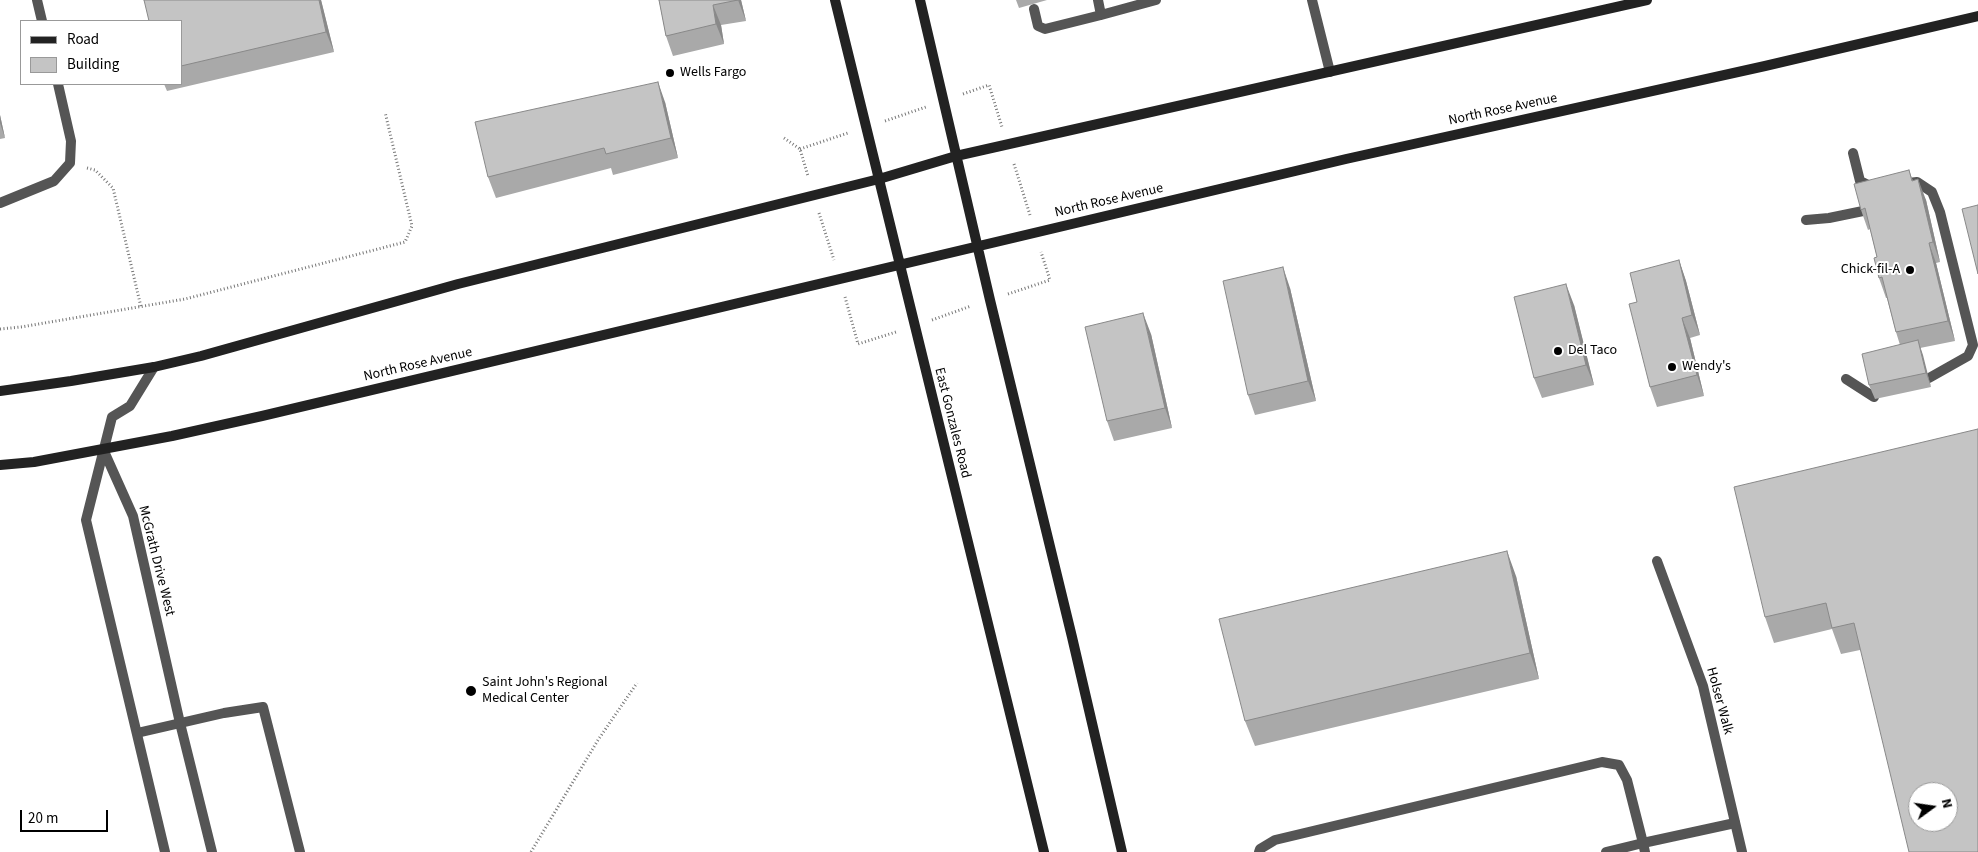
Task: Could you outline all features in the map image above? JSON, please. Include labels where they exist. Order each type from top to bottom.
[{"type":"main road","name":"East Gonzales Road","points":[[835,0],[1044,852]]},
{"type":"main road","points":[[920,0],[977,247],[1122,852]]},
{"type":"main road","points":[[0,391],[154,367],[200,356],[458,284],[879,179],[956,156],[1647,0]]},
{"type":"main road","name":"North Rose Avenue","points":[[0,465],[34,462],[271,414],[1346,159],[1765,66],[1978,16]]},
{"type":"street","points":[[37,0],[42,20]]},
{"type":"street","points":[[1098,0],[1101,15]]},
{"type":"street","points":[[1312,0],[1330,72]]},
{"type":"street","points":[[1034,9],[1038,26],[1045,29],[1150,1]]},
{"type":"street","points":[[0,203],[54,181],[70,163],[72,141],[58,85]]},
{"type":"street","points":[[1853,154],[1860,181],[1877,190],[1885,188]]},
{"type":"street","points":[[1901,185],[1917,182],[1932,192],[1940,212],[1973,345],[1968,356],[1928,378]]},
{"type":"street","points":[[1918,197],[1932,192]]},
{"type":"street","points":[[1806,220],[1829,218],[1863,211]]},
{"type":"street","points":[[154,367],[130,406],[112,417],[86,520],[165,852]]},
{"type":"street","points":[[1846,379],[1874,397]]},
{"type":"street","points":[[1860,388],[1870,382]]},
{"type":"street","name":"McGrath Drive West","points":[[103,449],[133,516],[180,723],[212,852]]},
{"type":"street","name":"Holser Walk","points":[[1657,561],[1703,686],[1742,852]]},
{"type":"street","points":[[137,732],[263,707],[300,852]]},
{"type":"street","points":[[1259,852],[1260,849],[1275,840],[1602,762],[1618,765],[1627,780],[1644,848]]},
{"type":"street","points":[[1606,852],[1644,848],[1735,823]]},
{"type":"path","points":[[0,329],[20,328],[185,299],[405,242],[412,226],[385,112]]},
{"type":"path","points":[[784,138],[800,149],[858,344],[1050,280]]},
{"type":"path","points":[[70,163],[95,170],[113,188],[141,307]]},
{"type":"path","points":[[531,852],[598,740],[637,684]]},
{"type":"building","points":[[144,0],[319,0],[326,32],[182,66],[182,20],[149,20]]},
{"type":"building","points":[[659,0],[738,0],[713,5],[716,24],[666,36]]},
{"type":"building","points":[[658,82],[671,138],[606,154],[604,148],[488,177],[475,122]]},
{"type":"building","name":"Chick-fil-A","points":[[1909,170],[1912,181],[1918,179],[1933,242],[1929,243],[1948,321],[1896,332],[1882,277],[1879,278],[1874,258],[1877,257],[1865,208],[1861,210],[1854,184]]},
{"type":"building","points":[[1978,205],[1978,274],[1962,209]]},
{"type":"building","name":"Wendy's","points":[[1679,260],[1692,315],[1682,318],[1697,375],[1650,387],[1629,304],[1637,302],[1630,273]]},
{"type":"building","points":[[1283,267],[1308,381],[1248,395],[1223,281]]},
{"type":"building","name":"Del Taco","points":[[1566,284],[1586,365],[1534,378],[1514,297]]},
{"type":"building","points":[[1143,313],[1165,408],[1107,421],[1085,327]]},
{"type":"building","points":[[1918,340],[1926,373],[1869,385],[1862,354]]},
{"type":"building","points":[[1978,429],[1978,852],[1909,852],[1854,623],[1832,628],[1826,603],[1765,617],[1734,487]]},
{"type":"building","points":[[1507,551],[1530,653],[1245,721],[1219,619]]},
{"type":"place","name":"Wells Fargo","points":[[670,73]]},
{"type":"place","name":"Chick-fil-A","points":[[1910,270]]},
{"type":"place","name":"Del Taco","points":[[1558,351]]},
{"type":"place","name":"Wendy's","points":[[1672,367]]},
{"type":"place","name":"Saint John's Regional Medical Center","points":[[471,691]]}]
